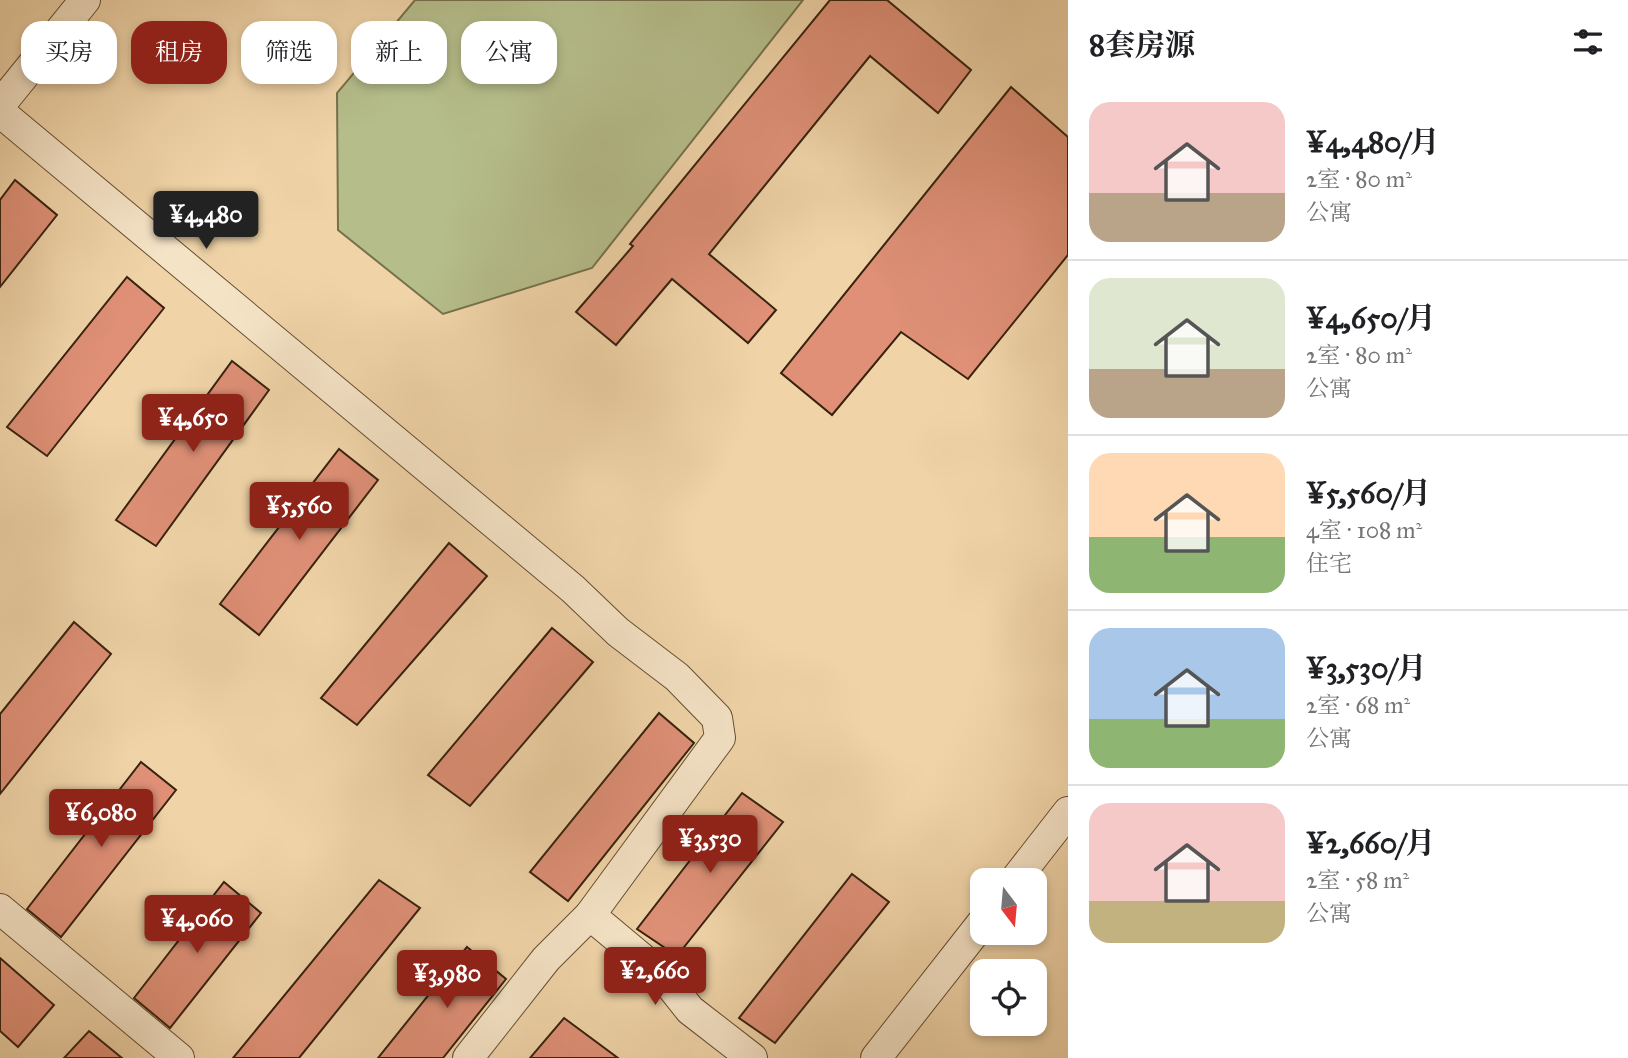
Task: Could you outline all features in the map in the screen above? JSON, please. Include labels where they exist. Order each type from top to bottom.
[{"type":"street","points":[[0,105],[85,0]]},
{"type":"street","points":[[0,112],[573,589],[618,632],[677,677],[717,718],[720,738],[590,915],[546,959],[468,1058]]},
{"type":"street","points":[[1024,868],[1068,812]]},
{"type":"street","points":[[0,909],[179,1058]]},
{"type":"street","points":[[590,915],[663,976],[690,1010],[752,1058]]},
{"type":"street","points":[[876,1058],[970,938]]},
{"type":"green space","points":[[415,0],[803,0],[592,268],[443,314],[338,230],[337,93],[351,76],[351,84],[447,84],[447,21],[397,21]]},
{"type":"building","points":[[830,0],[887,0],[971,70],[938,113],[870,56],[709,254],[776,310],[748,343],[672,279],[616,345],[576,312],[633,246],[630,244]]},
{"type":"building","points":[[1011,87],[1068,137],[1068,255],[968,379],[901,332],[832,415],[781,373]]},
{"type":"building","points":[[15,180],[57,215],[0,287],[0,200]]},
{"type":"building","points":[[127,277],[164,308],[47,456],[7,427]]},
{"type":"building","points":[[232,361],[269,390],[156,546],[116,520]]},
{"type":"building","points":[[339,449],[378,480],[259,635],[220,604]]},
{"type":"building","points":[[449,543],[487,576],[357,725],[321,698]]},
{"type":"building","points":[[74,622],[111,654],[0,794],[0,714]]},
{"type":"building","points":[[552,628],[593,662],[470,806],[428,775]]},
{"type":"building","points":[[659,713],[694,743],[568,901],[530,872]]},
{"type":"building","points":[[141,762],[176,790],[61,937],[27,909]]},
{"type":"building","points":[[742,793],[783,822],[677,956],[637,929]]},
{"type":"building","points":[[852,874],[889,902],[775,1043],[739,1018]]},
{"type":"building","points":[[379,880],[420,908],[299,1058],[233,1058]]},
{"type":"building","points":[[224,882],[261,913],[170,1028],[134,998]]},
{"type":"building","points":[[467,947],[506,979],[443,1058],[378,1058]]},
{"type":"building","points":[[0,958],[54,1005],[18,1047],[0,1031]]},
{"type":"building","points":[[564,1018],[618,1058],[530,1058]]},
{"type":"building","points":[[89,1031],[122,1058],[64,1058]]}]
